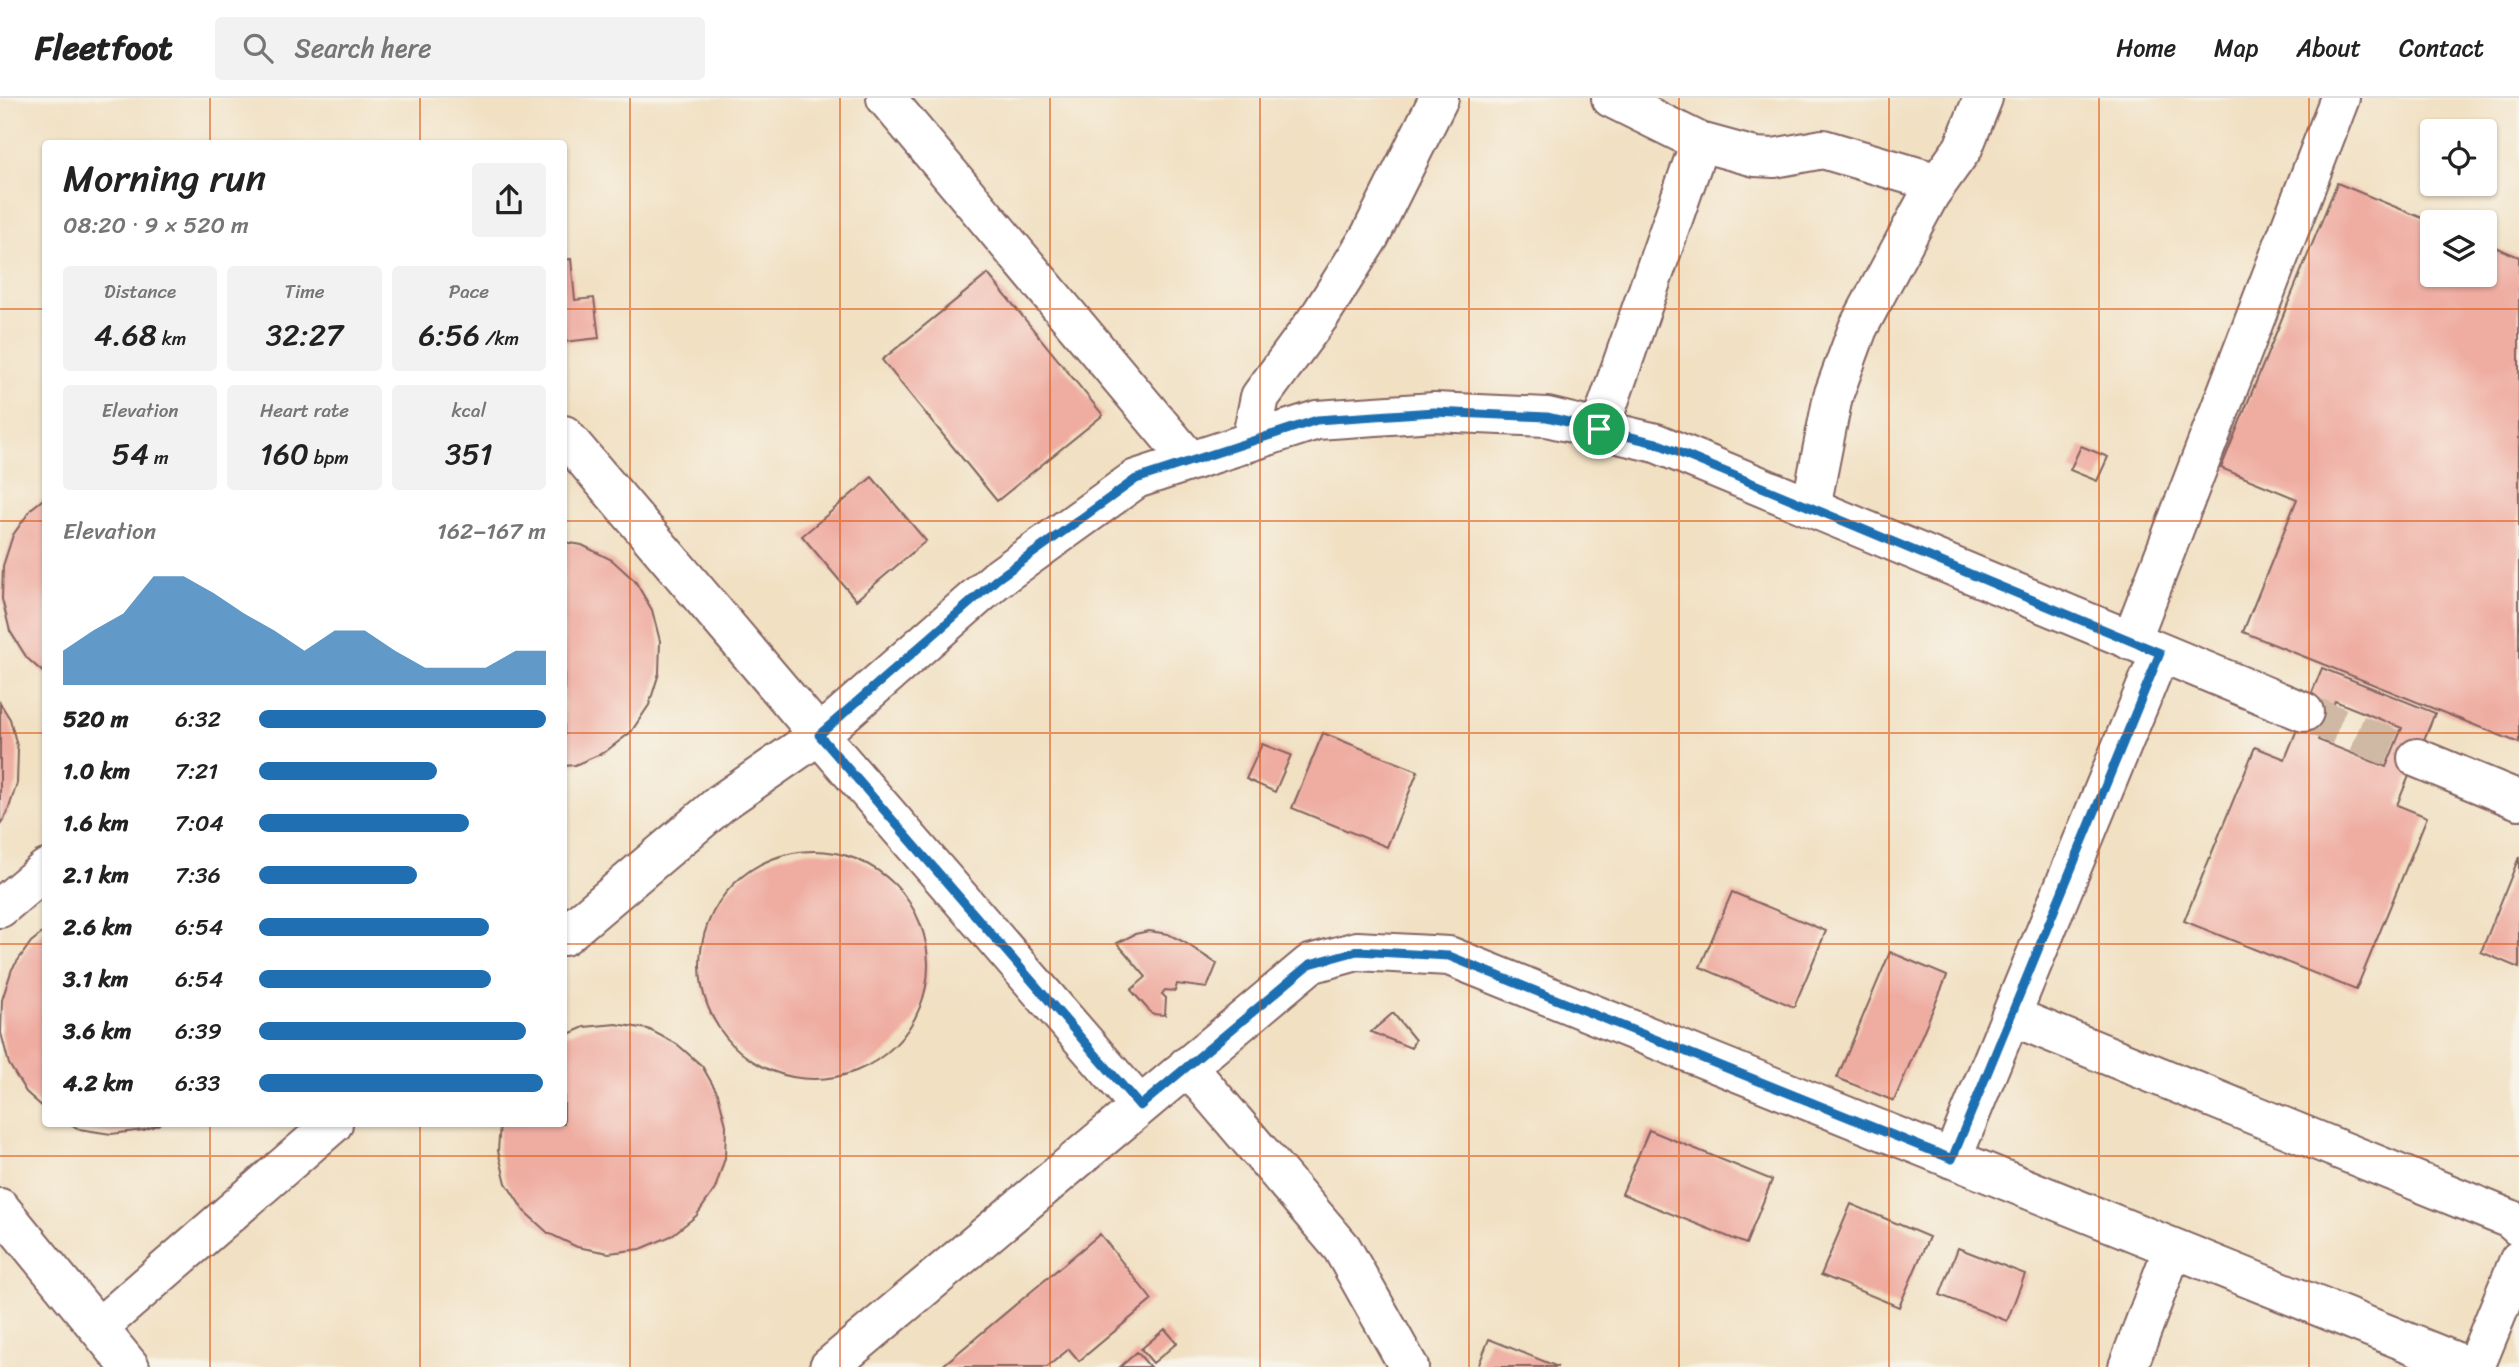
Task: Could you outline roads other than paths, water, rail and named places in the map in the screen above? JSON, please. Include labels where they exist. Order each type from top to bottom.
[{"type":"lane","points":[[886,98],[1190,461]]},
{"type":"lane","points":[[1251,441],[1259,397],[1321,314],[1370,236],[1439,98]]},
{"type":"lane","points":[[1611,98],[1700,142],[1755,157],[1774,158],[1824,149],[1938,183]]},
{"type":"lane","points":[[1811,508],[1833,396],[1858,328],[1930,194],[1963,148],[1983,98]]},
{"type":"lane","points":[[1952,1159],[2011,1016],[2146,647],[2340,98]]},
{"type":"lane","points":[[1599,429],[1700,142]]},
{"type":"lane","points":[[567,933],[721,803],[819,735],[997,579],[1136,479],[1317,420],[1434,412],[1547,417],[1656,443],[2304,712]]},
{"type":"lane","points":[[567,439],[1140,1106]]},
{"type":"lane","points":[[2417,758],[2519,800]]},
{"type":"lane","points":[[0,908],[42,872]]},
{"type":"lane","points":[[829,1367],[1310,964],[1357,951],[1449,956],[2469,1367]]},
{"type":"lane","points":[[2011,1016],[2510,1219],[2519,1227]]},
{"type":"lane","points":[[1187,1066],[1342,1248],[1409,1367]]},
{"type":"lane","points":[[98,1328],[330,1127]]},
{"type":"lane","points":[[0,1208],[130,1367]]},
{"type":"lane","points":[[2128,1367],[2173,1248]]},
{"type":"lane","points":[[2474,1367],[2519,1260]]},
{"type":"tunnel","points":[[2304,712],[2417,758]]}]
